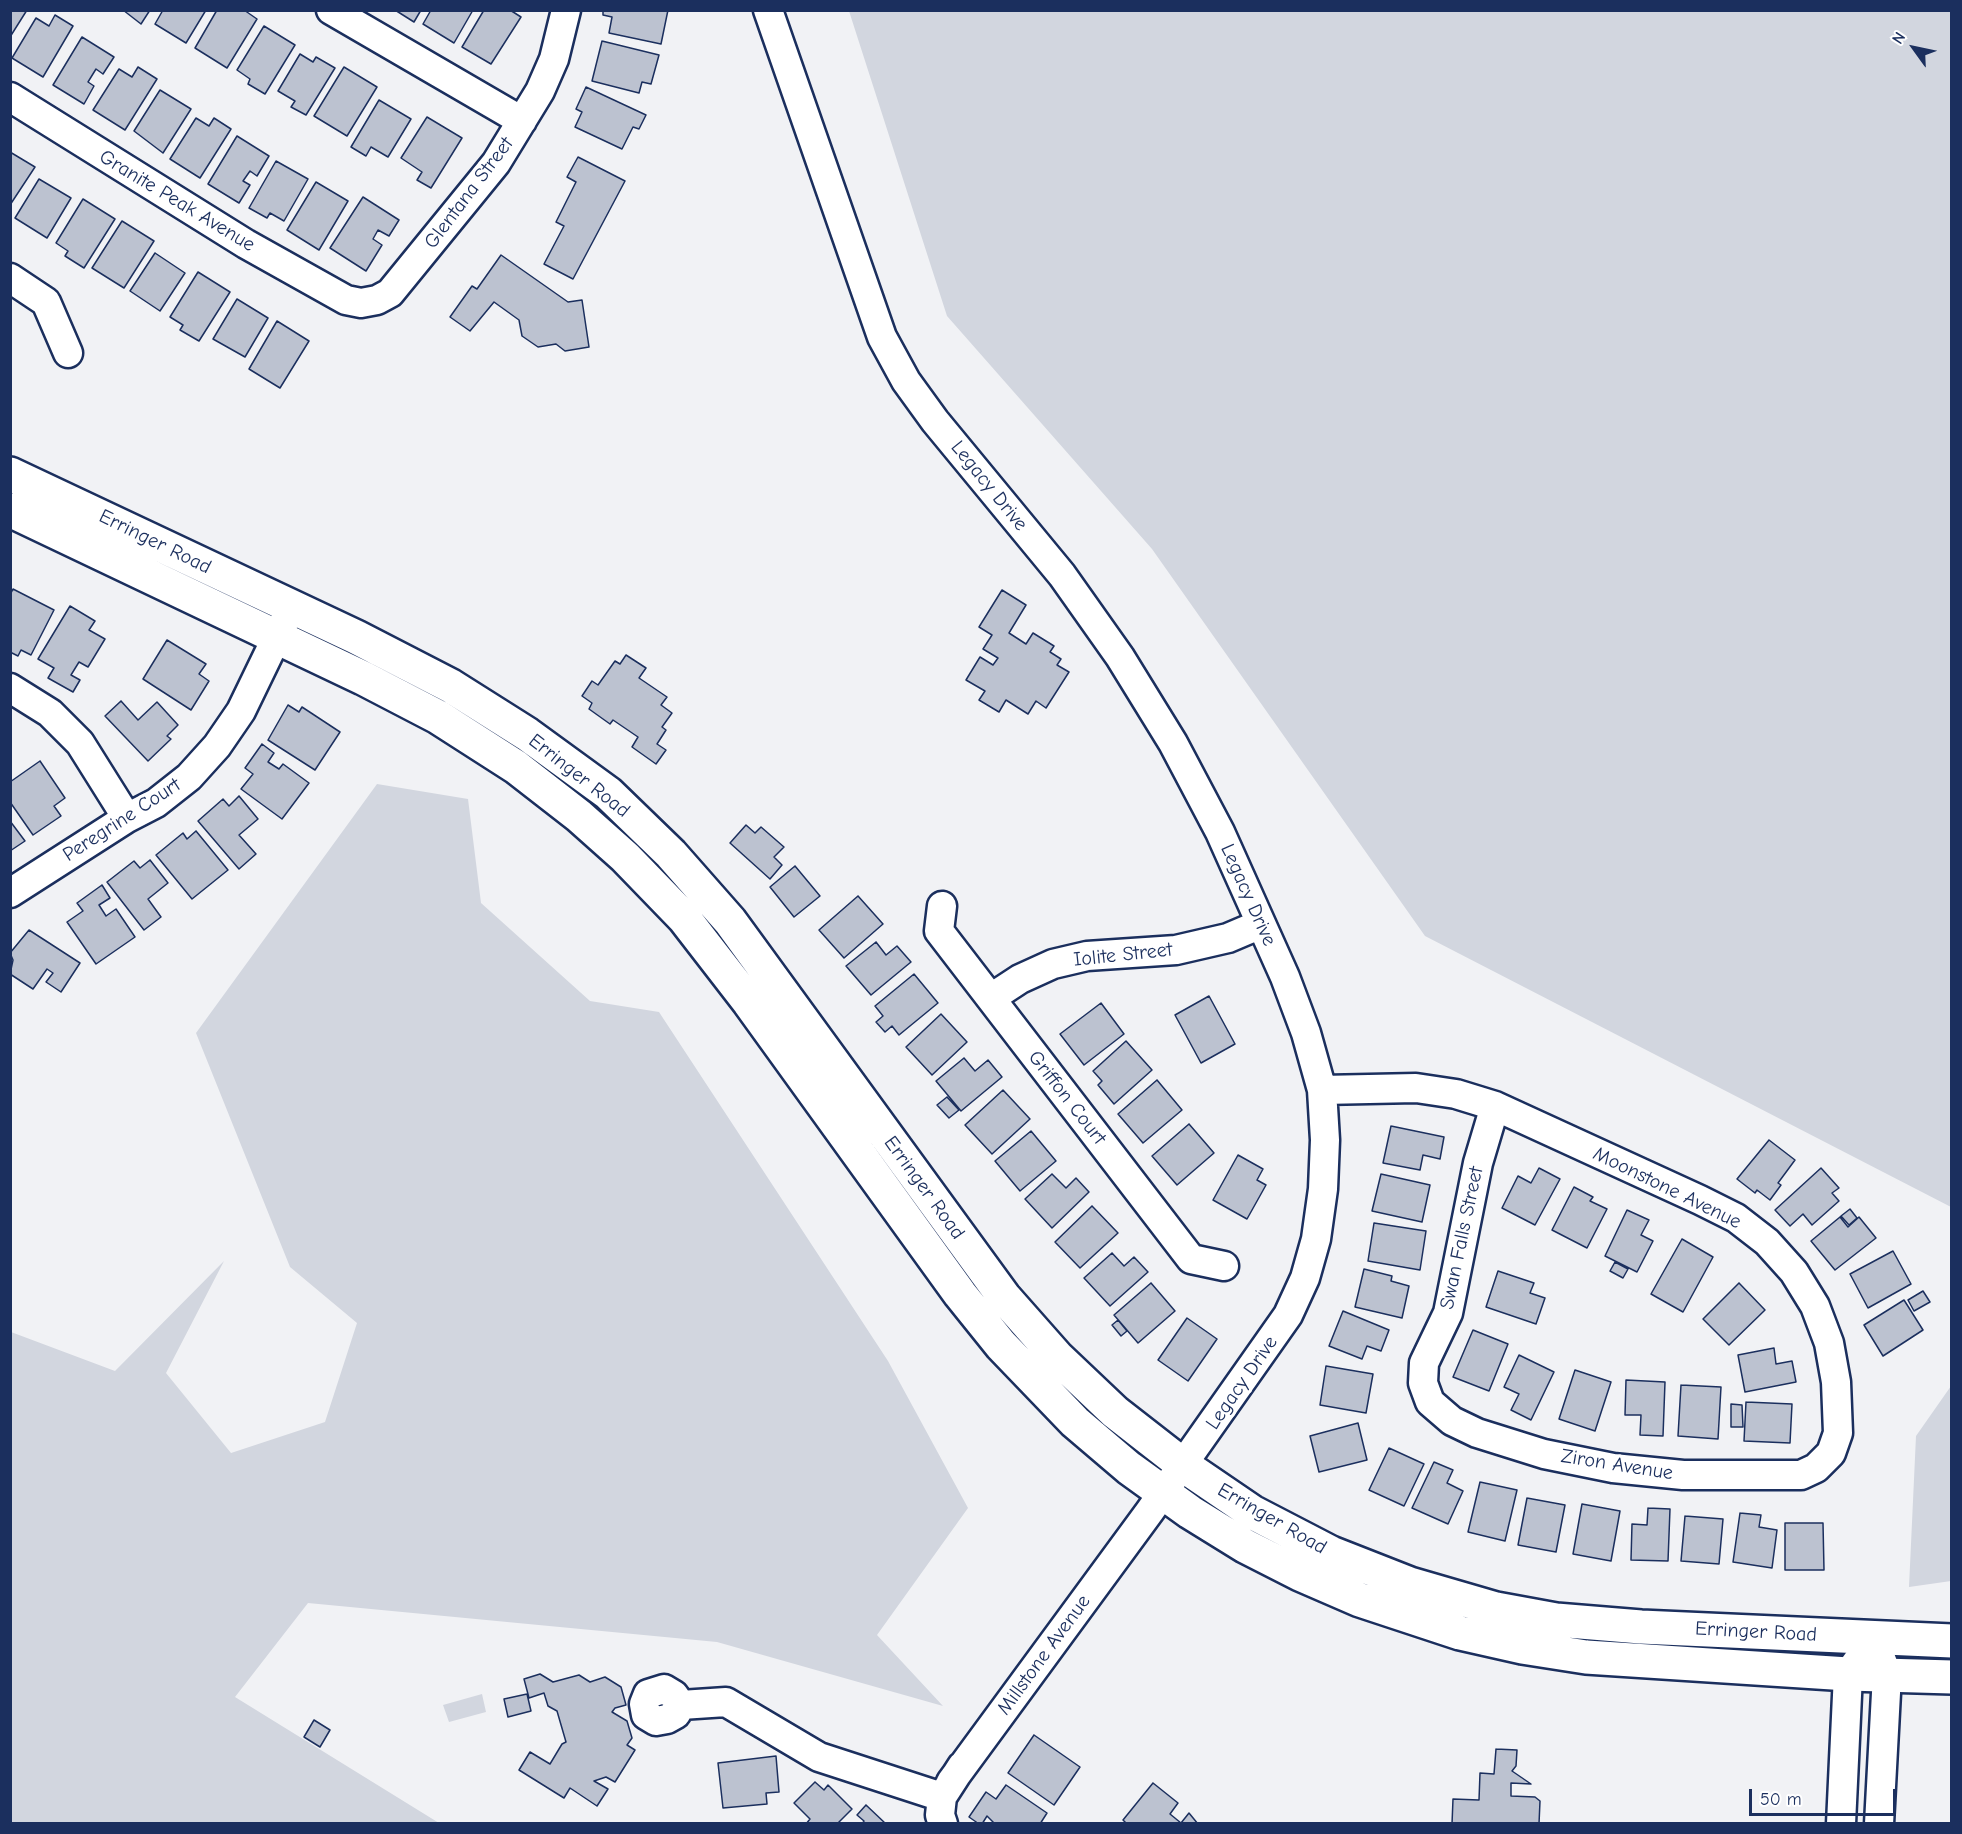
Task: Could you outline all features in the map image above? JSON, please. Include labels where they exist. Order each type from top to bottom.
[{"type":"main road","name":"Erringer Road","points":[[10,474],[284,622],[497,754],[579,816],[625,857],[684,918],[742,993],[960,1294],[1001,1346],[1075,1422],[1163,1492],[1245,1546],[1300,1575],[1359,1600],[1460,1633],[1586,1657],[1848,1674],[1952,1677]]},
{"type":"main road","name":"Erringer Road","points":[[10,510],[284,622],[356,637],[451,686],[527,734],[608,793],[671,854],[730,921],[1004,1297],[1057,1357],[1115,1412],[1183,1465],[1252,1512],[1331,1553],[1410,1584],[1496,1610],[1556,1620],[1641,1628],[1952,1641]]},
{"type":"street","points":[[330,10],[522,121]]},
{"type":"street","name":"Glentana Street","points":[[346,300],[361,303],[377,300],[390,292],[490,171],[540,91],[554,59],[566,10]]},
{"type":"street","name":"Legacy Drive","points":[[768,10],[882,337],[901,372],[935,421],[1062,575],[1120,657],[1173,743],[1220,832],[1289,989],[1322,1090],[1325,1140],[1323,1190],[1316,1239],[1305,1278],[1288,1315],[1266,1349],[1163,1492]]},
{"type":"street","name":"Granite Peak Avenue","points":[[10,97],[206,220],[346,300]]},
{"type":"street","points":[[10,278],[46,302],[68,352]]},
{"type":"street","name":"Peregrine Court","points":[[10,894],[127,818],[156,803],[189,777],[217,746],[241,711],[284,622]]},
{"type":"street","points":[[10,688],[50,713],[80,743],[127,818]]},
{"type":"street","name":"Griffon Court","points":[[942,906],[939,931],[1191,1258],[1224,1266]]},
{"type":"street","name":"Iolite Street","points":[[991,998],[1020,979],[1053,964],[1087,956],[1176,950],[1228,938],[1261,924]]},
{"type":"street","name":"Moonstone Avenue","points":[[1322,1090],[1416,1088],[1456,1094],[1495,1106],[1736,1218],[1767,1242],[1794,1272],[1815,1306],[1829,1343],[1836,1382],[1838,1433],[1831,1453],[1816,1468]]},
{"type":"street","name":"Swan Falls Street","points":[[1430,1402],[1423,1383],[1424,1363],[1448,1313],[1478,1163],[1495,1106]]},
{"type":"street","name":"Ziron Avenue","points":[[1430,1402],[1452,1421],[1477,1432],[1544,1454],[1613,1468],[1683,1475],[1801,1475],[1816,1468]]},
{"type":"street","name":"Millstone Avenue","points":[[949,1794],[1163,1492]]},
{"type":"street","points":[[1841,1824],[1848,1674],[1874,1638]]},
{"type":"street","points":[[1874,1638],[1887,1674],[1879,1824]]},
{"type":"street","points":[[681,1705],[726,1702],[819,1757],[949,1794]]},
{"type":"shaded area","points":[[849,11],[1951,11],[1951,1207],[1425,936],[1152,549],[947,316]]},
{"type":"shaded area","points":[[377,784],[468,799],[481,903],[590,1001],[659,1012],[888,1361],[968,1508],[877,1635],[943,1706],[717,1642],[308,1603],[235,1697],[439,1823],[11,1823],[11,1332],[115,1371],[224,1261],[166,1373],[231,1453],[325,1422],[357,1323],[290,1267],[196,1033]]},
{"type":"shaded area","points":[[1951,1386],[1951,1581],[1909,1587],[1916,1436]]},
{"type":"shaded area","points":[[482,1694],[486,1712],[449,1722],[443,1705]]},
{"type":"building","points":[[10,10],[27,10],[10,37]]},
{"type":"building","points":[[123,10],[150,10],[141,24]]},
{"type":"building","points":[[163,10],[206,10],[186,43],[155,24]]},
{"type":"building","points":[[217,10],[244,10],[257,19],[227,68],[195,48]]},
{"type":"building","points":[[395,10],[421,10],[414,22]]},
{"type":"building","points":[[431,10],[473,10],[454,43],[423,24]]},
{"type":"building","points":[[484,10],[510,10],[521,17],[491,64],[462,47]]},
{"type":"building","points":[[603,10],[668,10],[661,44],[609,33],[612,17],[603,15]]},
{"type":"building","points":[[55,15],[73,26],[43,77],[12,58],[36,18],[49,26]]},
{"type":"building","points":[[264,26],[295,45],[265,94],[248,84],[250,79],[237,70]]},
{"type":"building","points":[[82,37],[114,57],[103,74],[96,69],[88,82],[94,86],[84,104],[53,85]]},
{"type":"building","points":[[602,41],[659,55],[651,84],[642,82],[639,93],[592,81]]},
{"type":"building","points":[[300,54],[313,62],[316,57],[335,68],[306,115],[291,107],[295,101],[278,91]]},
{"type":"building","points":[[138,67],[157,79],[125,130],[93,110],[119,69],[132,77]]},
{"type":"building","points":[[344,67],[377,87],[347,136],[314,116]]},
{"type":"building","points":[[586,87],[646,115],[639,129],[633,127],[622,149],[575,127],[582,112],[576,109]]},
{"type":"building","points":[[160,90],[191,109],[163,153],[134,131]]},
{"type":"building","points":[[379,100],[411,119],[388,157],[371,147],[366,156],[351,147]]},
{"type":"building","points":[[427,117],[462,138],[431,188],[417,180],[422,172],[401,158]]},
{"type":"building","points":[[196,118],[209,126],[214,118],[231,129],[200,178],[170,159]]},
{"type":"building","points":[[237,136],[269,156],[257,176],[250,171],[243,181],[250,185],[239,203],[208,184]]},
{"type":"building","points":[[10,152],[35,167],[10,205]]},
{"type":"building","points":[[578,157],[625,181],[573,279],[544,264],[564,226],[556,222],[576,182],[567,177]]},
{"type":"building","points":[[276,161],[308,179],[284,221],[270,213],[267,218],[249,208]]},
{"type":"building","points":[[39,179],[71,198],[47,238],[15,218]]},
{"type":"building","points":[[316,182],[348,201],[319,250],[287,230]]},
{"type":"building","points":[[363,197],[399,220],[389,236],[378,230],[373,239],[382,245],[366,271],[330,248]]},
{"type":"building","points":[[83,199],[115,219],[84,268],[65,256],[68,251],[56,243]]},
{"type":"building","points":[[122,221],[154,241],[124,288],[92,268]]},
{"type":"building","points":[[155,253],[185,273],[160,311],[130,291]]},
{"type":"building","points":[[501,255],[568,302],[582,300],[589,347],[565,351],[556,344],[538,347],[522,336],[519,320],[494,302],[470,331],[450,317],[472,286],[477,289]]},
{"type":"building","points":[[198,272],[230,292],[199,341],[180,330],[183,325],[170,317]]},
{"type":"building","points":[[237,299],[268,318],[245,357],[213,339]]},
{"type":"building","points":[[277,321],[309,341],[280,388],[249,369]]},
{"type":"building","points":[[13,589],[54,610],[31,655],[21,650],[18,656],[10,652],[10,595]]},
{"type":"building","points":[[1002,590],[1026,605],[1009,633],[1026,644],[1033,633],[1054,646],[1050,652],[1061,659],[1057,665],[1069,672],[1046,708],[1036,701],[1028,714],[1006,700],[999,712],[979,700],[985,691],[966,680],[980,657],[993,665],[998,658],[983,649],[992,635],[979,627]]},
{"type":"building","points":[[70,606],[95,621],[89,630],[105,639],[88,667],[79,662],[71,675],[80,680],[73,692],[48,678],[54,668],[38,659]]},
{"type":"building","points":[[167,640],[206,664],[199,674],[209,681],[191,710],[143,679]]},
{"type":"building","points":[[626,655],[646,668],[639,678],[667,697],[661,705],[672,713],[662,727],[666,730],[657,744],[666,750],[656,764],[632,747],[638,737],[613,720],[610,724],[589,709],[592,703],[582,696],[592,681],[598,685],[615,661],[620,664]]},
{"type":"building","points":[[121,701],[138,720],[157,702],[178,725],[167,736],[171,739],[148,761],[105,716]]},
{"type":"building","points":[[288,705],[299,712],[302,707],[340,732],[315,770],[268,740]]},
{"type":"building","points":[[262,744],[274,753],[268,762],[279,769],[283,764],[309,783],[282,819],[241,789],[253,774],[245,768]]},
{"type":"building","points":[[40,761],[65,798],[54,806],[61,816],[33,835],[10,802],[10,782]]},
{"type":"building","points":[[239,796],[258,819],[239,835],[256,854],[239,869],[198,821],[223,799],[229,806]]},
{"type":"building","points":[[10,821],[25,841],[10,851]]},
{"type":"building","points":[[746,825],[755,833],[761,827],[784,847],[774,857],[782,865],[770,879],[730,843]]},
{"type":"building","points":[[196,831],[228,870],[192,899],[156,855],[183,833],[187,839]]},
{"type":"building","points":[[150,860],[168,883],[148,899],[161,917],[144,930],[107,882],[134,861],[140,868]]},
{"type":"building","points":[[795,866],[820,896],[794,917],[770,887]]},
{"type":"building","points":[[102,885],[110,898],[99,905],[106,916],[116,909],[135,937],[96,964],[67,922],[83,911],[77,903]]},
{"type":"building","points":[[858,896],[883,924],[844,958],[819,930]]},
{"type":"building","points":[[29,930],[80,963],[61,992],[46,982],[53,973],[47,969],[33,989],[10,974],[13,960],[10,953]]},
{"type":"building","points":[[876,942],[886,955],[897,946],[911,962],[871,995],[846,966]]},
{"type":"building","points":[[914,974],[938,1003],[899,1035],[892,1026],[885,1032],[876,1022],[883,1016],[875,1006]]},
{"type":"building","points":[[1209,996],[1235,1044],[1201,1063],[1175,1015]]},
{"type":"building","points":[[1101,1003],[1124,1034],[1084,1065],[1060,1034]]},
{"type":"building","points":[[941,1014],[967,1042],[932,1075],[906,1047]]},
{"type":"building","points":[[1126,1041],[1152,1070],[1114,1104],[1098,1085],[1102,1081],[1093,1071]]},
{"type":"building","points":[[964,1058],[975,1071],[988,1060],[1002,1077],[961,1111],[936,1081]]},
{"type":"building","points":[[1157,1080],[1182,1110],[1143,1143],[1118,1114]]},
{"type":"building","points":[[1003,1090],[1030,1119],[992,1154],[965,1125]]},
{"type":"building","points":[[947,1097],[959,1110],[949,1118],[937,1105]]},
{"type":"building","points":[[1189,1124],[1214,1153],[1177,1185],[1152,1156]]},
{"type":"building","points":[[1391,1126],[1444,1137],[1440,1159],[1423,1155],[1420,1170],[1383,1163]]},
{"type":"building","points":[[1031,1131],[1056,1161],[1020,1191],[995,1161]]},
{"type":"building","points":[[1769,1140],[1795,1160],[1778,1183],[1781,1185],[1770,1200],[1757,1190],[1755,1193],[1737,1179]]},
{"type":"building","points":[[1238,1155],[1263,1169],[1257,1180],[1266,1185],[1247,1219],[1213,1200]]},
{"type":"building","points":[[1539,1168],[1560,1179],[1535,1225],[1502,1208],[1518,1176],[1531,1183]]},
{"type":"building","points":[[1821,1168],[1839,1188],[1832,1193],[1839,1201],[1812,1225],[1803,1214],[1790,1226],[1775,1210]]},
{"type":"building","points":[[1052,1174],[1066,1188],[1076,1178],[1089,1192],[1052,1228],[1025,1199]]},
{"type":"building","points":[[1381,1174],[1430,1185],[1422,1222],[1372,1211]]},
{"type":"building","points":[[1574,1187],[1593,1197],[1590,1201],[1607,1209],[1587,1248],[1552,1230]]},
{"type":"building","points":[[1092,1206],[1118,1233],[1080,1268],[1055,1242]]},
{"type":"building","points":[[1850,1209],[1857,1218],[1849,1225],[1841,1216]]},
{"type":"building","points":[[1627,1210],[1649,1220],[1641,1235],[1653,1241],[1637,1272],[1605,1256]]},
{"type":"building","points":[[1840,1217],[1848,1227],[1859,1217],[1876,1238],[1835,1270],[1811,1241]]},
{"type":"building","points":[[1374,1223],[1426,1231],[1420,1270],[1368,1261]]},
{"type":"building","points":[[1682,1239],[1713,1257],[1683,1312],[1651,1294]]},
{"type":"building","points":[[1893,1251],[1911,1284],[1868,1308],[1850,1274]]},
{"type":"building","points":[[1112,1253],[1124,1266],[1134,1257],[1148,1272],[1110,1306],[1084,1278]]},
{"type":"building","points":[[1615,1262],[1628,1269],[1623,1278],[1610,1271]]},
{"type":"building","points":[[1364,1269],[1392,1276],[1391,1281],[1409,1286],[1402,1318],[1355,1307]]},
{"type":"building","points":[[1498,1271],[1534,1283],[1530,1293],[1545,1298],[1536,1324],[1486,1307]]},
{"type":"building","points":[[1151,1283],[1175,1311],[1138,1343],[1114,1315]]},
{"type":"building","points":[[1739,1283],[1765,1310],[1729,1345],[1703,1319]]},
{"type":"building","points":[[1923,1291],[1930,1302],[1914,1311],[1908,1300]]},
{"type":"building","points":[[1904,1300],[1923,1330],[1883,1356],[1864,1325]]},
{"type":"building","points":[[1343,1311],[1389,1330],[1381,1351],[1367,1346],[1362,1359],[1329,1346]]},
{"type":"building","points":[[1187,1318],[1217,1339],[1188,1381],[1158,1360]]},
{"type":"building","points":[[1118,1320],[1127,1331],[1121,1336],[1112,1325]]},
{"type":"building","points":[[1473,1330],[1508,1344],[1489,1391],[1453,1377]]},
{"type":"building","points":[[1774,1348],[1776,1364],[1792,1361],[1796,1382],[1745,1392],[1738,1355]]},
{"type":"building","points":[[1519,1355],[1554,1372],[1531,1420],[1511,1410],[1519,1394],[1504,1387]]},
{"type":"building","points":[[1326,1366],[1373,1374],[1366,1413],[1320,1405]]},
{"type":"building","points":[[1575,1370],[1611,1382],[1595,1431],[1559,1419]]},
{"type":"building","points":[[1626,1380],[1665,1382],[1663,1436],[1640,1435],[1641,1415],[1625,1415]]},
{"type":"building","points":[[1681,1385],[1721,1387],[1718,1439],[1678,1436]]},
{"type":"building","points":[[1746,1402],[1792,1404],[1790,1443],[1744,1441]]},
{"type":"building","points":[[1731,1404],[1742,1405],[1743,1427],[1731,1427]]},
{"type":"building","points":[[1358,1423],[1367,1460],[1319,1472],[1310,1436]]},
{"type":"building","points":[[1389,1448],[1424,1464],[1404,1506],[1369,1490]]},
{"type":"building","points":[[1434,1462],[1453,1470],[1447,1483],[1463,1491],[1448,1524],[1412,1508]]},
{"type":"building","points":[[1480,1482],[1517,1490],[1505,1541],[1468,1532]]},
{"type":"building","points":[[1527,1498],[1565,1505],[1556,1552],[1518,1545]]},
{"type":"building","points":[[1582,1504],[1620,1511],[1611,1561],[1573,1554]]},
{"type":"building","points":[[1648,1508],[1670,1509],[1668,1561],[1631,1560],[1632,1524],[1647,1525]]},
{"type":"building","points":[[1740,1513],[1761,1515],[1759,1527],[1777,1530],[1772,1568],[1733,1562]]},
{"type":"building","points":[[1685,1516],[1723,1519],[1719,1564],[1681,1561]]},
{"type":"building","points":[[1785,1523],[1823,1523],[1824,1570],[1785,1570]]},
{"type":"building","points":[[540,1674],[553,1682],[579,1675],[590,1682],[605,1677],[621,1687],[626,1705],[615,1708],[612,1712],[627,1721],[632,1738],[627,1745],[635,1750],[615,1782],[606,1777],[594,1781],[608,1789],[597,1806],[570,1788],[564,1798],[519,1770],[530,1752],[550,1764],[562,1744],[566,1742],[557,1711],[548,1706],[544,1693],[529,1698],[524,1679]]},
{"type":"building","points":[[527,1694],[531,1711],[508,1717],[504,1699]]},
{"type":"building","points":[[314,1720],[330,1730],[320,1747],[304,1737]]},
{"type":"building","points":[[1034,1735],[1080,1767],[1054,1805],[1008,1773]]},
{"type":"building","points":[[1496,1749],[1517,1750],[1516,1766],[1512,1771],[1531,1784],[1511,1783],[1511,1796],[1535,1797],[1540,1801],[1539,1824],[1452,1824],[1453,1799],[1479,1800],[1480,1773],[1494,1774]]},
{"type":"building","points":[[776,1756],[779,1792],[766,1793],[767,1804],[723,1808],[718,1763]]},
{"type":"building","points":[[815,1782],[824,1790],[828,1785],[852,1809],[837,1824],[806,1824],[810,1819],[794,1803]]},
{"type":"building","points":[[1153,1783],[1178,1803],[1170,1814],[1181,1823],[1189,1813],[1198,1824],[1127,1824],[1123,1820]]},
{"type":"building","points":[[1006,1785],[1047,1813],[1040,1824],[995,1824],[987,1816],[982,1824],[979,1824],[969,1817],[986,1792],[996,1799]]},
{"type":"building","points":[[866,1805],[886,1824],[862,1824],[864,1821],[857,1815]]}]
